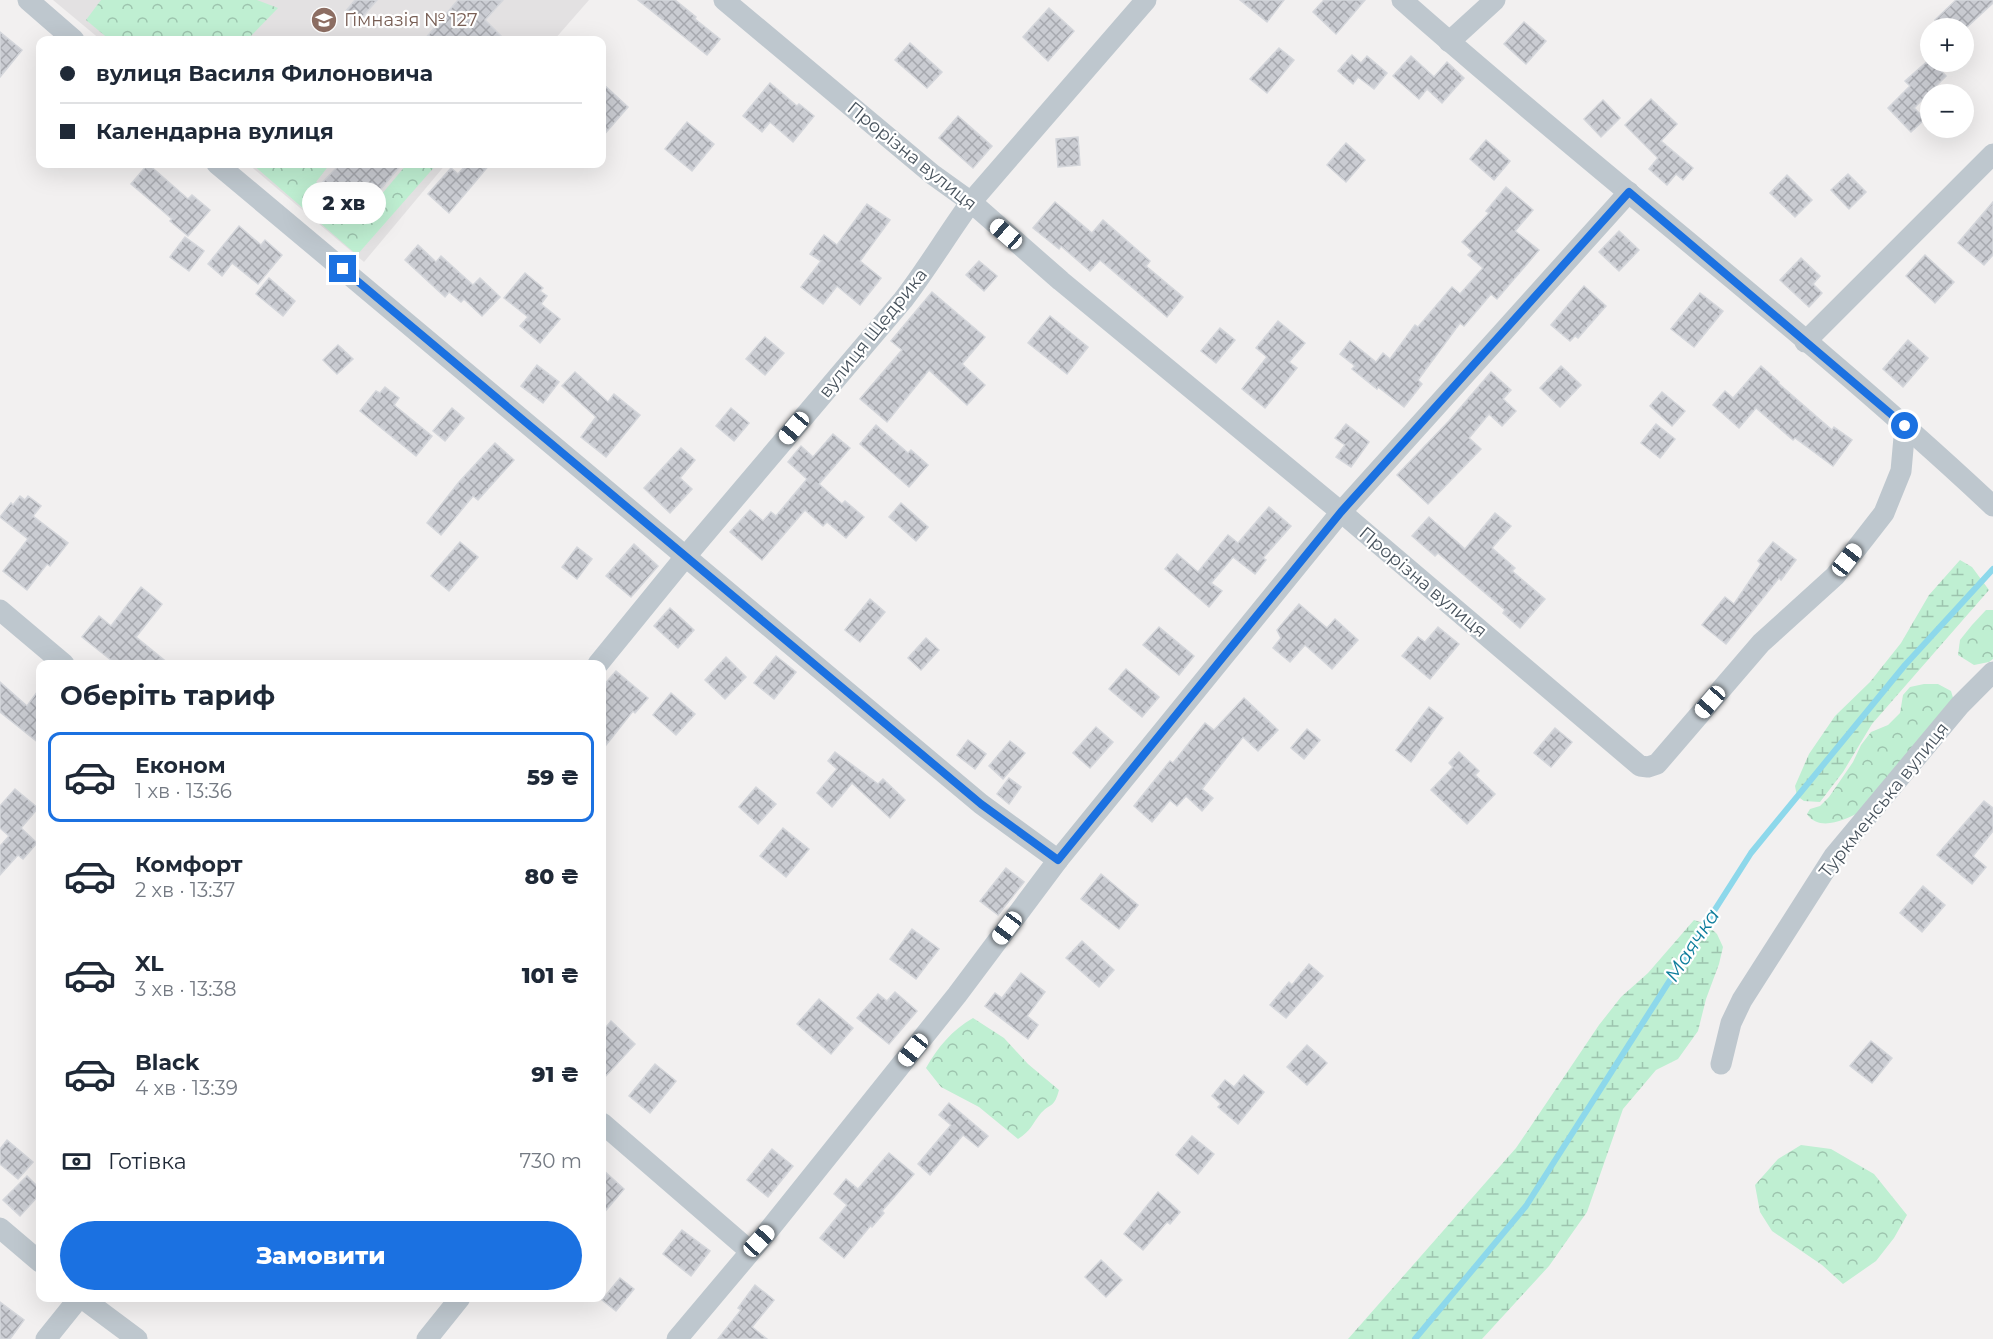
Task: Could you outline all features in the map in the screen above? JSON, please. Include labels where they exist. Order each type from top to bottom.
[{"type":"street","points":[[28,0],[69,36]]},
{"type":"street","name":"Прорізна вулиця","points":[[724,0],[1341,512],[1640,766],[1648,767],[1657,764],[1761,643],[1835,576],[1884,513],[1901,471],[1905,426]]},
{"type":"street","name":"вулиця Щедрика","points":[[601,660],[686,556],[903,300],[928,268],[970,202],[1146,0]]},
{"type":"street","points":[[1402,0],[1905,426],[1993,506]]},
{"type":"street","points":[[1449,42],[1495,0]]},
{"type":"street","points":[[1805,342],[1993,154]]},
{"type":"street","points":[[222,168],[981,804],[1058,860]]},
{"type":"street","points":[[677,1339],[768,1231],[957,995],[1058,860],[1341,512],[1629,192]]},
{"type":"street","points":[[0,610],[59,660]]},
{"type":"street","name":"Туркменська вулиця","points":[[1721,1064],[1731,1023],[1742,1000],[1834,856],[1960,705],[1993,672]]},
{"type":"street","points":[[606,1130],[750,1251]]},
{"type":"street","points":[[0,1228],[36,1259]]},
{"type":"street","points":[[46,1339],[78,1302]]},
{"type":"street","points":[[86,1302],[137,1339]]},
{"type":"street","points":[[427,1339],[457,1302]]},
{"type":"shaded area","name":"Гімназія № 127","points":[[53,0],[589,0],[558,36],[96,36]]},
{"type":"shaded area","points":[[253,168],[443,168],[364,262]]},
{"type":"green space","points":[[101,0],[257,0],[278,8],[251,36],[105,36],[86,20]]},
{"type":"green space","points":[[257,168],[327,168],[316,182],[360,220],[404,168],[433,168],[357,255]]},
{"type":"green space","points":[[1960,560],[1972,567],[1989,590],[1872,724],[1843,772],[1820,802],[1804,801],[1797,796],[1795,786],[1809,754],[1835,716],[1870,682],[1901,643],[1929,595]]},
{"type":"green space","points":[[1986,610],[1993,610],[1993,659],[1974,665],[1958,655],[1960,640]]},
{"type":"green space","points":[[1938,684],[1951,691],[1954,701],[1860,812],[1832,823],[1812,819],[1807,814],[1810,809],[1820,806],[1829,797],[1871,732],[1888,725],[1900,713],[1903,695],[1910,687]]},
{"type":"green space","points":[[1694,920],[1706,924],[1717,934],[1723,947],[1698,1031],[1678,1059],[1656,1070],[1623,1109],[1587,1212],[1549,1266],[1482,1339],[1348,1339],[1516,1148],[1599,1025],[1621,997],[1648,973]]},
{"type":"green space","points":[[973,1018],[1004,1038],[1028,1064],[1059,1090],[1054,1102],[1018,1139],[979,1107],[941,1087],[926,1068],[946,1040]]},
{"type":"green space","points":[[1801,1145],[1831,1149],[1874,1174],[1907,1215],[1894,1238],[1876,1261],[1843,1284],[1822,1265],[1772,1231],[1760,1212],[1755,1185],[1778,1159]]},
{"type":"building","points":[[355,0],[377,0],[358,22],[346,11]]},
{"type":"building","points":[[458,0],[503,0],[485,20],[501,36],[427,36]]},
{"type":"building","points":[[638,0],[675,0],[720,39],[707,55]]},
{"type":"building","points":[[1240,0],[1284,0],[1267,22]]},
{"type":"building","points":[[1324,0],[1365,0],[1336,34],[1313,12]]},
{"type":"building","points":[[1956,0],[1993,0],[1993,3],[1974,21],[1974,18],[1937,18]]},
{"type":"building","points":[[1049,8],[1074,31],[1048,61],[1023,37]]},
{"type":"building","points":[[1524,22],[1546,41],[1526,64],[1504,44]]},
{"type":"building","points":[[0,32],[22,50],[0,77]]},
{"type":"building","points":[[910,43],[942,72],[927,88],[895,60]]},
{"type":"building","points":[[1279,48],[1294,60],[1267,93],[1250,79]]},
{"type":"building","points":[[1352,55],[1361,63],[1367,56],[1387,73],[1374,89],[1358,77],[1353,84],[1338,71]]},
{"type":"building","points":[[1411,56],[1434,77],[1447,62],[1464,78],[1442,103],[1427,89],[1419,99],[1393,76]]},
{"type":"building","points":[[1920,68],[1920,72],[1942,72],[1946,76],[1938,84],[1920,84],[1920,102],[1914,108],[1920,114],[1920,124],[1911,132],[1888,108],[1910,86],[1905,81]]},
{"type":"building","points":[[770,83],[797,106],[799,104],[814,116],[793,142],[770,122],[762,132],[743,116]]},
{"type":"building","points":[[606,87],[628,107],[606,132]]},
{"type":"building","points":[[1651,99],[1677,124],[1661,141],[1693,168],[1683,180],[1676,174],[1667,185],[1649,169],[1658,158],[1625,125]]},
{"type":"building","points":[[1603,100],[1620,118],[1601,137],[1584,119]]},
{"type":"building","points":[[958,116],[992,146],[973,168],[939,138]]},
{"type":"building","points":[[687,122],[714,144],[692,171],[665,149]]},
{"type":"building","points":[[1078,137],[1080,165],[1058,167],[1056,139]]},
{"type":"building","points":[[1486,140],[1510,161],[1494,180],[1470,159]]},
{"type":"building","points":[[1346,143],[1365,160],[1346,182],[1327,165]]},
{"type":"building","points":[[145,168],[153,168],[188,199],[192,195],[210,210],[188,236],[131,184]]},
{"type":"building","points":[[336,168],[399,168],[359,215],[321,184]]},
{"type":"building","points":[[451,168],[458,174],[463,168],[487,168],[449,213],[428,194]]},
{"type":"building","points":[[1848,174],[1866,192],[1849,209],[1831,190]]},
{"type":"building","points":[[1787,175],[1812,200],[1795,217],[1770,193]]},
{"type":"building","points":[[1506,187],[1533,210],[1515,231],[1539,250],[1497,299],[1491,294],[1464,326],[1460,323],[1418,380],[1422,384],[1404,407],[1352,369],[1355,366],[1340,354],[1350,341],[1376,362],[1383,353],[1390,359],[1415,325],[1418,327],[1452,287],[1460,294],[1483,268],[1468,255],[1472,251],[1462,242],[1489,213],[1486,211]]},
{"type":"building","points":[[1055,202],[1092,233],[1103,220],[1150,261],[1146,266],[1183,297],[1167,317],[1100,260],[1090,271],[1061,246],[1059,249],[1033,228]]},
{"type":"building","points":[[1993,202],[1993,255],[1984,265],[1958,243]]},
{"type":"building","points":[[867,204],[890,220],[860,261],[881,278],[860,305],[837,286],[823,304],[801,287],[821,261],[810,254],[824,235],[837,245]]},
{"type":"building","points":[[239,226],[261,245],[265,240],[282,255],[258,284],[232,263],[222,276],[208,264]]},
{"type":"building","points":[[1619,231],[1639,250],[1619,271],[1599,252]]},
{"type":"building","points":[[185,237],[204,251],[189,271],[170,257]]},
{"type":"building","points":[[418,245],[436,262],[441,256],[473,285],[480,278],[500,297],[482,316],[464,299],[461,302],[449,292],[445,297],[405,260]]},
{"type":"building","points":[[1925,255],[1954,282],[1935,303],[1906,276]]},
{"type":"building","points":[[1801,258],[1820,276],[1813,284],[1822,293],[1809,307],[1780,280]]},
{"type":"building","points":[[979,261],[997,276],[984,291],[966,275]]},
{"type":"building","points":[[525,273],[543,288],[540,291],[547,296],[541,304],[560,319],[540,343],[520,326],[528,317],[504,298]]},
{"type":"building","points":[[269,278],[295,301],[283,316],[256,294]]},
{"type":"building","points":[[1584,286],[1606,306],[1578,338],[1575,336],[1570,341],[1551,325]]},
{"type":"building","points":[[932,292],[985,337],[962,364],[985,385],[967,405],[929,370],[887,422],[860,399],[902,350],[891,341]]},
{"type":"building","points":[[1700,293],[1723,311],[1694,347],[1671,329]]},
{"type":"building","points":[[1050,316],[1088,347],[1067,374],[1028,343]]},
{"type":"building","points":[[1278,321],[1305,343],[1289,362],[1297,368],[1265,408],[1242,389],[1267,357],[1256,348]]},
{"type":"building","points":[[1220,328],[1235,340],[1216,363],[1201,351]]},
{"type":"building","points":[[765,337],[784,353],[765,375],[746,359]]},
{"type":"building","points":[[1908,340],[1928,358],[1903,387],[1883,369]]},
{"type":"building","points":[[338,345],[353,359],[337,374],[323,360]]},
{"type":"building","points":[[537,365],[559,382],[543,403],[521,386]]},
{"type":"building","points":[[1561,366],[1581,385],[1560,407],[1540,388]]},
{"type":"building","points":[[1761,366],[1832,430],[1834,427],[1852,440],[1833,466],[1795,438],[1793,440],[1756,408],[1739,428],[1713,405],[1725,391],[1733,398]]},
{"type":"building","points":[[575,372],[608,402],[614,394],[640,415],[606,457],[581,437],[596,417],[562,386]]},
{"type":"building","points":[[1491,372],[1511,390],[1503,399],[1516,411],[1502,426],[1489,414],[1469,438],[1481,449],[1428,504],[1397,475],[1449,421]]},
{"type":"building","points":[[385,387],[399,398],[394,405],[432,436],[416,456],[360,411],[376,391],[380,393]]},
{"type":"building","points":[[1662,392],[1685,411],[1672,426],[1650,406]]},
{"type":"building","points":[[452,408],[464,418],[445,441],[433,431]]},
{"type":"building","points":[[731,408],[749,423],[734,441],[716,426]]},
{"type":"building","points":[[1346,424],[1369,442],[1351,467],[1336,457],[1345,445],[1335,438]]},
{"type":"building","points":[[1656,424],[1675,439],[1660,458],[1641,443]]},
{"type":"building","points":[[876,425],[908,453],[911,450],[928,465],[909,487],[860,444]]},
{"type":"building","points":[[833,434],[850,448],[819,484],[842,504],[845,501],[864,517],[846,538],[827,522],[823,526],[805,510],[762,560],[730,532],[750,510],[763,521],[771,512],[776,516],[807,479],[788,462],[801,446],[813,457]]},
{"type":"building","points":[[495,443],[514,460],[478,500],[473,496],[441,535],[427,523],[459,482]]},
{"type":"building","points":[[681,448],[695,460],[680,478],[692,489],[670,513],[644,488]]},
{"type":"building","points":[[20,496],[25,500],[28,496],[41,506],[33,516],[68,543],[50,566],[47,564],[27,590],[3,571],[28,539],[0,517]]},
{"type":"building","points":[[901,503],[928,527],[916,541],[889,517]]},
{"type":"building","points":[[1269,507],[1291,526],[1263,558],[1266,560],[1255,574],[1233,557],[1211,583],[1222,591],[1209,607],[1165,569],[1177,554],[1198,572],[1228,535],[1238,543]]},
{"type":"building","points":[[1495,513],[1511,526],[1492,548],[1515,568],[1512,571],[1545,599],[1520,628],[1503,613],[1505,610],[1438,553],[1435,556],[1412,536],[1429,517],[1465,549]]},
{"type":"building","points":[[460,542],[478,557],[449,591],[431,576]]},
{"type":"building","points":[[1773,542],[1796,560],[1726,644],[1702,625],[1725,597],[1734,604],[1761,564],[1758,561]]},
{"type":"building","points":[[634,544],[658,566],[631,597],[606,576]]},
{"type":"building","points":[[577,547],[592,559],[577,579],[562,567]]},
{"type":"building","points":[[141,587],[162,604],[136,637],[164,660],[111,660],[82,637],[99,616],[111,626]]},
{"type":"building","points":[[870,599],[885,612],[860,642],[845,630]]},
{"type":"building","points":[[1299,604],[1327,628],[1335,619],[1358,640],[1332,669],[1305,645],[1290,662],[1273,648],[1281,638],[1277,630]]},
{"type":"building","points":[[670,608],[694,630],[678,648],[654,626]]},
{"type":"building","points":[[1159,627],[1194,656],[1179,675],[1143,645]]},
{"type":"building","points":[[1438,627],[1459,644],[1430,679],[1402,656],[1418,637],[1425,642]]},
{"type":"building","points":[[926,638],[939,650],[921,670],[908,658]]},
{"type":"building","points":[[776,656],[796,672],[774,699],[754,683]]},
{"type":"building","points":[[726,657],[746,677],[725,699],[705,680]]},
{"type":"building","points":[[1126,669],[1159,697],[1142,717],[1109,689]]},
{"type":"building","points":[[616,671],[648,698],[635,713],[633,711],[606,745],[606,682]]},
{"type":"building","points":[[0,682],[27,706],[36,694],[36,741],[0,712]]},
{"type":"building","points":[[671,693],[695,714],[676,735],[653,715]]},
{"type":"building","points":[[1244,698],[1278,730],[1258,751],[1243,737],[1202,789],[1213,798],[1202,811],[1186,796],[1177,806],[1170,800],[1152,822],[1134,806],[1170,761],[1173,763],[1205,723],[1214,730]]},
{"type":"building","points":[[1429,707],[1443,718],[1411,762],[1396,750]]},
{"type":"building","points":[[1096,727],[1113,742],[1090,768],[1073,753]]},
{"type":"building","points":[[1555,728],[1572,742],[1551,767],[1534,753]]},
{"type":"building","points":[[1307,729],[1320,740],[1304,759],[1291,748]]},
{"type":"building","points":[[968,740],[986,754],[975,769],[957,755]]},
{"type":"building","points":[[1010,741],[1025,753],[1003,779],[989,766]]},
{"type":"building","points":[[835,752],[878,784],[883,779],[905,800],[890,818],[852,783],[832,807],[817,793],[837,769],[828,761]]},
{"type":"building","points":[[1459,752],[1479,771],[1475,775],[1495,794],[1467,824],[1431,790],[1453,767],[1449,763]]},
{"type":"building","points":[[1009,778],[1021,787],[1009,804],[997,794]]},
{"type":"building","points":[[756,787],[776,804],[758,824],[739,807]]},
{"type":"building","points":[[15,789],[36,806],[36,810],[21,828],[36,844],[23,859],[18,855],[0,875],[0,846],[9,836],[0,828],[0,806]]},
{"type":"building","points":[[1984,801],[1993,808],[1993,831],[1973,856],[1986,867],[1972,884],[1937,855]]},
{"type":"building","points":[[783,828],[809,849],[786,877],[760,856]]},
{"type":"building","points":[[1006,868],[1024,882],[998,915],[980,901]]},
{"type":"building","points":[[1101,874],[1138,905],[1119,929],[1081,899]]},
{"type":"building","points":[[1923,886],[1945,905],[1922,932],[1900,913]]},
{"type":"building","points":[[912,929],[939,949],[916,979],[890,959]]},
{"type":"building","points":[[1082,941],[1114,970],[1099,987],[1066,958]]},
{"type":"building","points":[[1309,964],[1323,976],[1286,1018],[1270,1005],[1289,982],[1292,985]]},
{"type":"building","points":[[1021,973],[1045,992],[1027,1016],[1038,1025],[1028,1039],[985,1006],[995,993],[1002,998]]},
{"type":"building","points":[[895,992],[917,1011],[889,1044],[857,1018],[878,994],[887,1001]]},
{"type":"building","points":[[819,999],[853,1028],[831,1054],[797,1024]]},
{"type":"building","points":[[611,1021],[635,1044],[606,1076],[606,1027]]},
{"type":"building","points":[[1871,1041],[1892,1058],[1872,1083],[1850,1066]]},
{"type":"building","points":[[1307,1045],[1327,1063],[1307,1085],[1287,1067]]},
{"type":"building","points":[[655,1064],[676,1081],[650,1113],[629,1096]]},
{"type":"building","points":[[1244,1075],[1264,1092],[1238,1124],[1218,1107],[1221,1104],[1212,1096],[1225,1080],[1234,1087]]},
{"type":"building","points":[[949,1103],[988,1136],[978,1147],[963,1135],[930,1175],[918,1164],[951,1125],[939,1115]]},
{"type":"building","points":[[1192,1136],[1214,1154],[1198,1174],[1176,1155]]},
{"type":"building","points":[[7,1140],[33,1162],[18,1179],[0,1164],[0,1149]]},
{"type":"building","points":[[772,1149],[793,1166],[768,1197],[747,1180]]},
{"type":"building","points":[[889,1153],[914,1174],[882,1211],[884,1213],[844,1258],[820,1238],[847,1205],[834,1194],[846,1179],[858,1189]]},
{"type":"building","points":[[606,1173],[624,1189],[606,1210]]},
{"type":"building","points":[[27,1176],[36,1185],[36,1198],[20,1216],[3,1200]]},
{"type":"building","points":[[1158,1192],[1180,1212],[1170,1224],[1167,1222],[1143,1250],[1124,1234]]},
{"type":"building","points":[[682,1230],[710,1251],[691,1276],[663,1254]]},
{"type":"building","points":[[1101,1260],[1122,1280],[1106,1297],[1085,1277]]},
{"type":"building","points":[[620,1278],[634,1289],[616,1311],[605,1302],[606,1295]]},
{"type":"building","points":[[755,1285],[774,1300],[752,1327],[767,1339],[718,1339],[741,1310],[738,1308]]},
{"type":"building","points":[[0,1302],[24,1320],[10,1339],[0,1339]]},
{"type":"waterway","name":"Маячка","points":[[1415,1339],[1526,1206],[1751,853],[1905,665],[1993,569]]},
{"type":"place","name":"Гімназія № 127","points":[[324,20]]},
{"type":"route","points":[[343,269],[981,804],[1058,860],[1341,512],[1629,192],[1905,426]]}]
